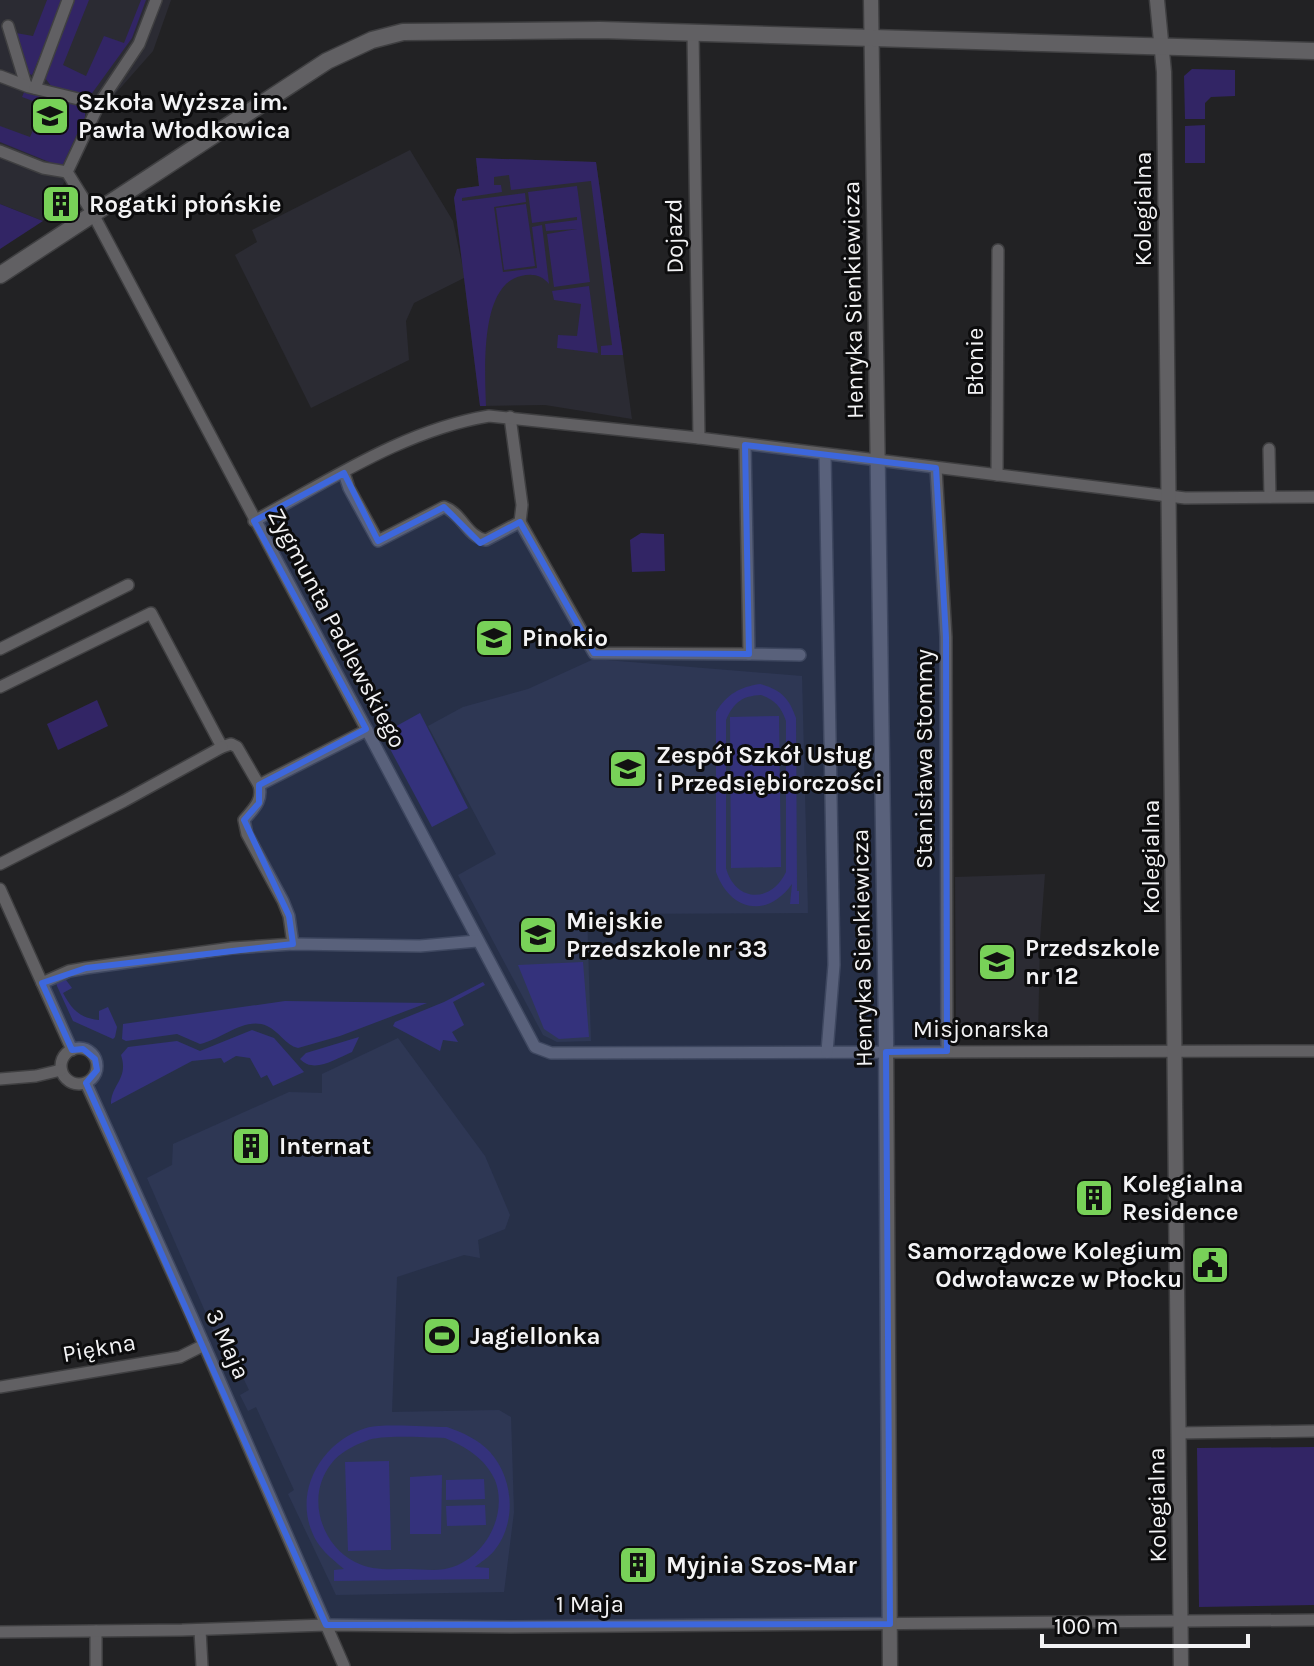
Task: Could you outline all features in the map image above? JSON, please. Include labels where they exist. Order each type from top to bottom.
[{"type":"main road","points":[[0,275],[327,61],[379,37],[428,30],[693,32],[1314,51]]},
{"type":"street","points":[[30,87],[68,0]]},
{"type":"street","points":[[0,151],[43,168],[67,172],[99,104],[136,50],[156,0]]},
{"type":"street","name":"Henryka Sienkiewicza","points":[[871,0],[886,1052],[890,1666]]},
{"type":"street","name":"Kolegialna","points":[[1157,0],[1165,87],[1181,1666]]},
{"type":"street","points":[[8,26],[30,87]]},
{"type":"street","name":"Dojazd","points":[[693,32],[699,438]]},
{"type":"street","points":[[0,76],[30,87],[99,104]]},
{"type":"street","name":"Zygmunta Padlewskiego","points":[[67,172],[93,214],[535,1047],[551,1053]]},
{"type":"street","name":"Błonie","points":[[997,475],[998,250]]},
{"type":"street","points":[[254,521],[344,473],[443,426],[489,416],[699,438],[1185,498],[1314,497]]},
{"type":"street","points":[[510,417],[522,505],[520,522],[594,653],[800,655]]},
{"type":"street","points":[[745,445],[749,654]]},
{"type":"street","points":[[1269,449],[1270,497]]},
{"type":"street","points":[[825,455],[834,965],[827,1052]]},
{"type":"street","name":"Stanisława Stommy","points":[[936,468],[946,637],[947,1051]]},
{"type":"street","points":[[344,473],[378,541],[444,507],[453,511],[480,539],[486,540],[520,522]]},
{"type":"street","points":[[0,649],[128,585]]},
{"type":"street","points":[[0,687],[151,613],[222,747]]},
{"type":"street","points":[[259,785],[367,730]]},
{"type":"street","points":[[0,864],[231,744],[237,747],[259,785],[259,803],[244,820],[244,826],[283,901],[289,916],[293,944]]},
{"type":"street","points":[[0,889],[72,1050]]},
{"type":"street","points":[[42,983],[69,971],[232,948],[293,944],[420,946],[477,941]]},
{"type":"street","points":[[72,1050],[88,1051],[95,1059],[97,1070],[86,1083],[72,1083],[61,1070],[64,1057],[72,1050]]},
{"type":"street","name":"Misjonarska","points":[[551,1053],[1314,1051]]},
{"type":"street","points":[[0,1079],[61,1070]]},
{"type":"street","name":"3 Maja","points":[[86,1083],[344,1666]]},
{"type":"street","name":"Piękna","points":[[0,1387],[172,1358],[204,1345]]},
{"type":"street","points":[[1178,1433],[1314,1431]]},
{"type":"street","name":"1 Maja","points":[[0,1632],[326,1625],[527,1627],[1314,1620]]},
{"type":"street","points":[[200,1630],[202,1666]]},
{"type":"street","points":[[96,1631],[96,1666]]},
{"type":"highlighted area","points":[[745,445],[936,468],[946,637],[947,1051],[886,1052],[890,1624],[326,1625],[86,1083],[97,1070],[95,1059],[83,1049],[72,1050],[42,983],[86,968],[293,944],[289,916],[244,820],[259,803],[259,785],[366,729],[254,521],[344,473],[378,541],[444,507],[480,543],[520,522],[594,653],[749,654]]},
{"type":"shaded area","name":"Szkoła Wyższa im. Pawła Włodkowica","points":[[0,0],[171,0],[153,51],[108,102],[43,221],[0,204]]},
{"type":"shaded area","points":[[47,0],[63,0],[32,75],[27,73],[16,33],[33,36]]},
{"type":"shaded area","points":[[73,0],[89,0],[63,65],[86,76],[104,36],[124,43],[141,0],[146,0],[132,38],[90,96],[52,87],[45,78]]},
{"type":"shaded area","points":[[1192,69],[1235,70],[1235,96],[1211,97],[1205,103],[1205,119],[1185,119],[1184,76]]},
{"type":"shaded area","points":[[25,90],[73,103],[85,111],[63,164],[59,166],[0,142],[0,126],[30,137],[44,105],[22,97]]},
{"type":"shaded area","points":[[1205,125],[1205,163],[1185,163],[1185,126]]},
{"type":"shaded area","points":[[410,150],[453,221],[462,264],[454,198],[457,189],[479,186],[476,158],[596,162],[632,419],[545,405],[480,406],[464,278],[414,303],[406,321],[409,360],[311,408],[235,255],[257,242],[252,230]]},
{"type":"shaded area","points":[[476,158],[596,162],[623,355],[601,355],[601,346],[612,345],[591,181],[511,190],[509,175],[494,177],[494,185],[501,185],[502,192],[462,198],[462,201],[525,193],[526,202],[494,207],[503,272],[537,268],[532,227],[542,225],[549,284],[536,276],[521,276],[507,283],[498,295],[487,332],[486,406],[480,406],[454,198],[457,189],[479,186]]},
{"type":"shaded area","points":[[577,186],[590,282],[554,287],[547,234],[577,229],[546,231],[545,224],[577,220],[577,217],[532,223],[528,192]]},
{"type":"shaded area","points":[[0,204],[43,221],[0,249]]},
{"type":"shaded area","points":[[526,204],[535,266],[504,270],[496,208]]},
{"type":"shaded area","points":[[589,286],[598,353],[557,348],[558,335],[577,336],[581,304],[554,300],[552,291]]},
{"type":"shaded area","points":[[641,533],[664,534],[665,571],[632,572],[630,540]]},
{"type":"shaded area","name":"Zespół Szkół Usług i Przedsiębiorczości","points":[[594,659],[802,676],[808,913],[587,914],[591,1041],[557,1042],[543,1035],[458,875],[496,854],[428,726],[463,707],[528,689]]},
{"type":"shaded area","points":[[760,684],[779,692],[796,718],[799,904],[790,904],[792,884],[772,902],[750,906],[730,895],[716,872],[716,712],[729,696]],"holes":[[[761,695],[777,705],[786,721],[786,872],[772,890],[754,895],[737,887],[726,868],[726,720],[736,704],[744,699]]]},
{"type":"shaded area","points":[[97,700],[108,726],[58,750],[47,724]]},
{"type":"shaded area","points":[[420,713],[468,808],[432,827],[382,734]]},
{"type":"shaded area","points":[[779,716],[781,867],[731,868],[730,717]]},
{"type":"shaded area","name":"Przedszkole nr 12","points":[[1045,874],[1038,1039],[956,1039],[955,877]]},
{"type":"shaded area","points":[[583,962],[589,1037],[559,1039],[544,1029],[518,965]]},
{"type":"shaded area","points":[[66,980],[72,988],[63,993],[82,1015],[99,1020],[99,1011],[108,1007],[117,1027],[113,1039],[73,1021],[56,982]]},
{"type":"shaded area","points":[[483,982],[485,985],[453,1002],[464,1025],[452,1032],[458,1042],[443,1040],[440,1051],[393,1026],[395,1022]]},
{"type":"shaded area","points":[[285,1001],[427,1003],[340,1036],[298,1048],[271,1028],[259,1024],[242,1026],[200,1044],[177,1034],[122,1039],[123,1024]]},
{"type":"shaded area","points":[[252,1030],[274,1038],[304,1072],[273,1086],[267,1075],[261,1078],[250,1058],[236,1056],[224,1063],[221,1058],[192,1061],[111,1104],[123,1070],[121,1055],[128,1047],[177,1041],[200,1051]]},
{"type":"shaded area","points":[[359,1037],[352,1052],[332,1061],[312,1065],[300,1059],[306,1053]]},
{"type":"shaded area","points":[[398,1038],[485,1156],[510,1215],[505,1229],[478,1240],[480,1258],[464,1255],[397,1277],[392,1412],[499,1410],[511,1417],[514,1512],[504,1592],[336,1595],[288,1494],[294,1490],[256,1407],[248,1411],[240,1395],[249,1390],[220,1330],[214,1332],[147,1178],[172,1165],[173,1144],[289,1092],[322,1093],[322,1074]]},
{"type":"shaded area","points":[[394,1425],[447,1427],[470,1437],[490,1452],[508,1488],[509,1514],[501,1540],[494,1551],[475,1567],[489,1568],[489,1579],[334,1581],[334,1570],[344,1569],[318,1543],[307,1516],[310,1484],[325,1455],[351,1434],[366,1428]],"holes":[[[445,1438],[474,1454],[486,1465],[495,1480],[498,1508],[490,1535],[481,1547],[459,1565],[431,1570],[368,1567],[343,1554],[325,1532],[318,1504],[323,1477],[338,1456],[373,1439]]]},
{"type":"shaded area","points":[[1314,1447],[1314,1605],[1199,1607],[1197,1448]]},
{"type":"shaded area","points":[[389,1461],[391,1550],[348,1551],[345,1462]]},
{"type":"shaded area","points":[[442,1475],[441,1534],[410,1534],[410,1477]]},
{"type":"shaded area","points":[[484,1479],[485,1499],[446,1500],[446,1480]]},
{"type":"shaded area","points":[[485,1505],[486,1525],[447,1526],[446,1506]]},
{"type":"place","name":"Szkoła Wyższa im. Pawła Włodkowica","points":[[50,116]]},
{"type":"place","name":"Rogatki płońskie","points":[[61,204]]},
{"type":"place","name":"Pinokio","points":[[494,638]]},
{"type":"place","name":"Zespół Szkół Usług i Przedsiębiorczości","points":[[628,769]]},
{"type":"place","name":"Miejskie Przedszkole nr 33","points":[[538,935]]},
{"type":"place","name":"Przedszkole nr 12","points":[[997,962]]},
{"type":"place","name":"Internat","points":[[251,1146]]},
{"type":"place","name":"Kolegialna Residence","points":[[1094,1198]]},
{"type":"place","name":"Samorządowe Kolegium Odwoławcze w Płocku","points":[[1210,1265]]},
{"type":"place","name":"Jagiellonka","points":[[442,1336]]},
{"type":"place","name":"Myjnia Szos-Mar","points":[[638,1565]]}]
